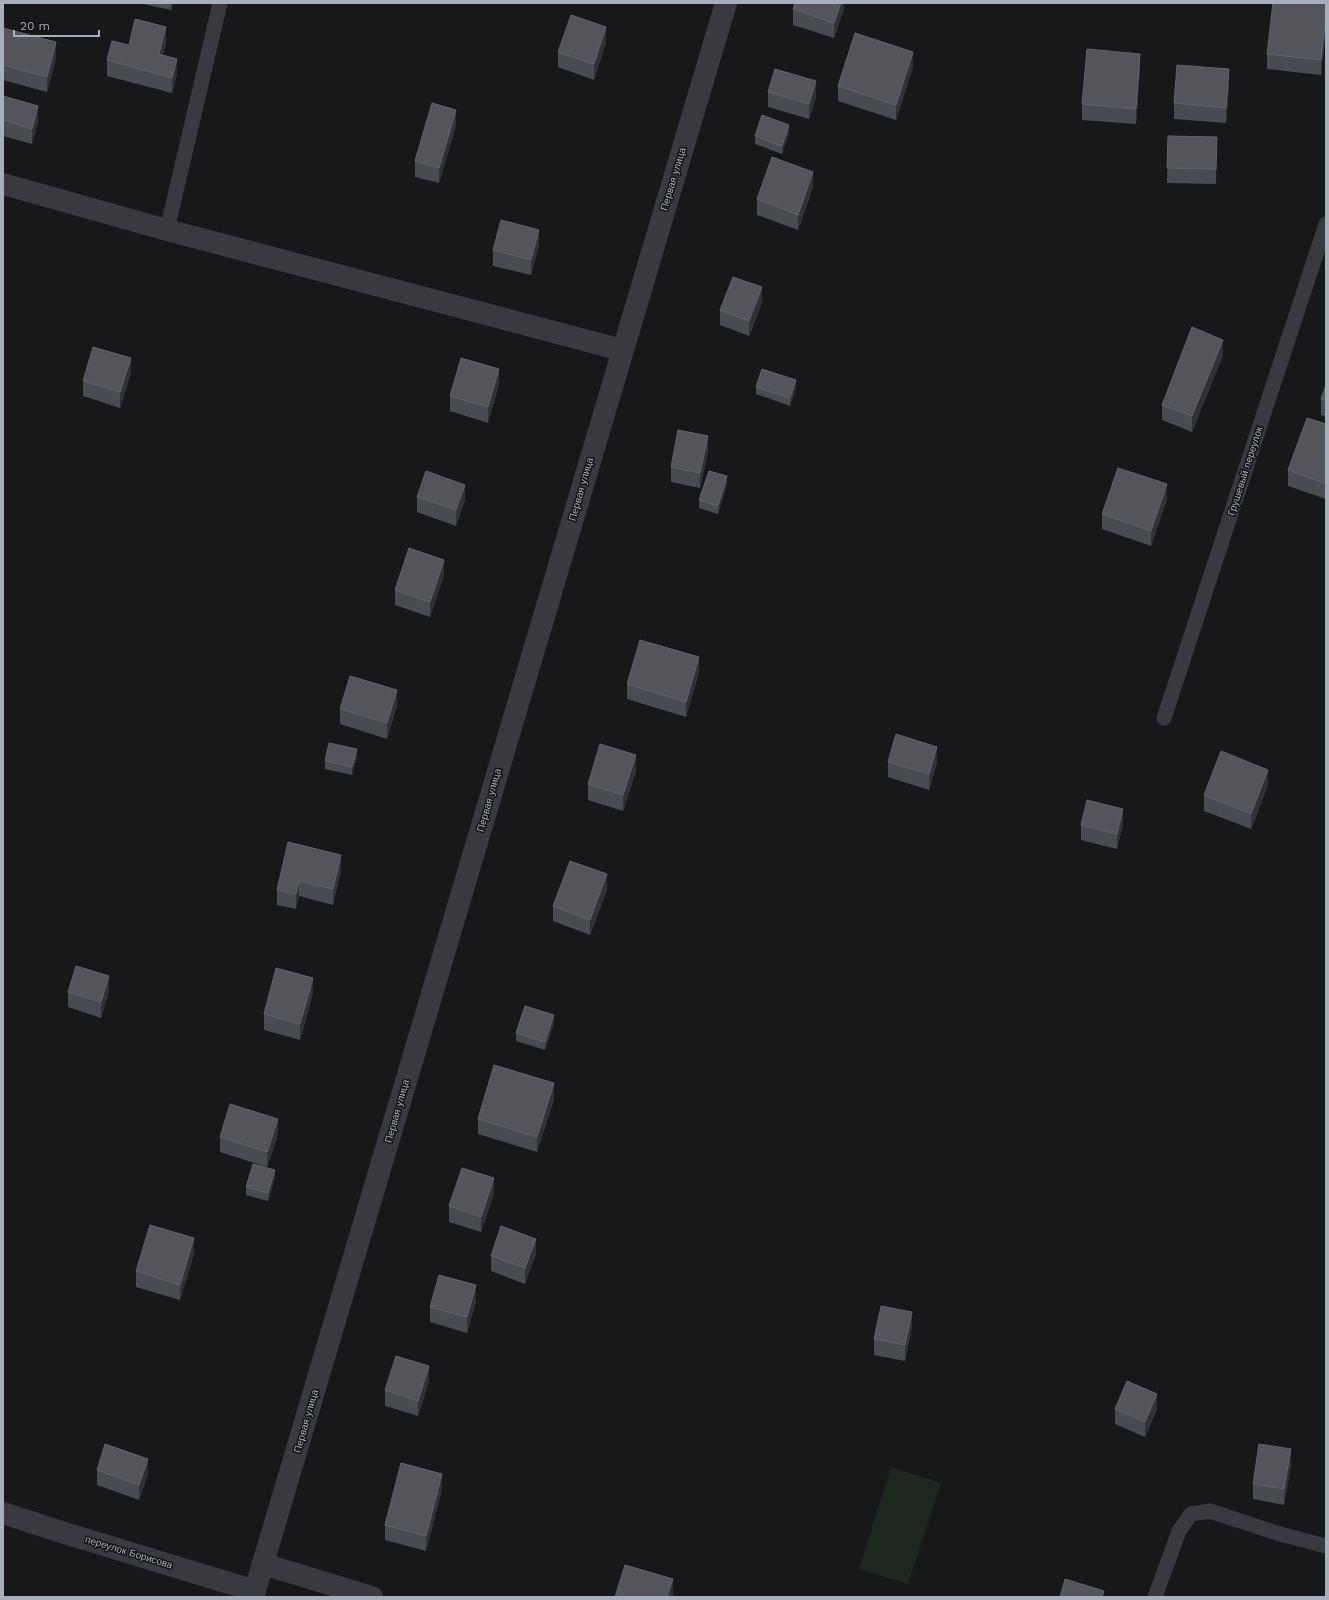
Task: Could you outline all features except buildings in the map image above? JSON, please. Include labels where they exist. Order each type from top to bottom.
[{"type":"street","name":"Первая улица","points":[[254,1594],[726,3]]},
{"type":"street","points":[[3,184],[167,230],[622,350]]},
{"type":"street","name":"переулок Борисова","points":[[3,1513],[254,1594]]},
{"type":"street","points":[[263,1564],[372,1597]]},
{"type":"lane","points":[[167,230],[220,3]]},
{"type":"lane","name":"Грушевый переулок","points":[[1164,718],[1326,224]]},
{"type":"lane","points":[[1155,1597],[1179,1531],[1190,1514],[1210,1510],[1280,1534],[1326,1546]]},
{"type":"shaded area","points":[[891,1467],[941,1483],[908,1584],[859,1569]]}]
